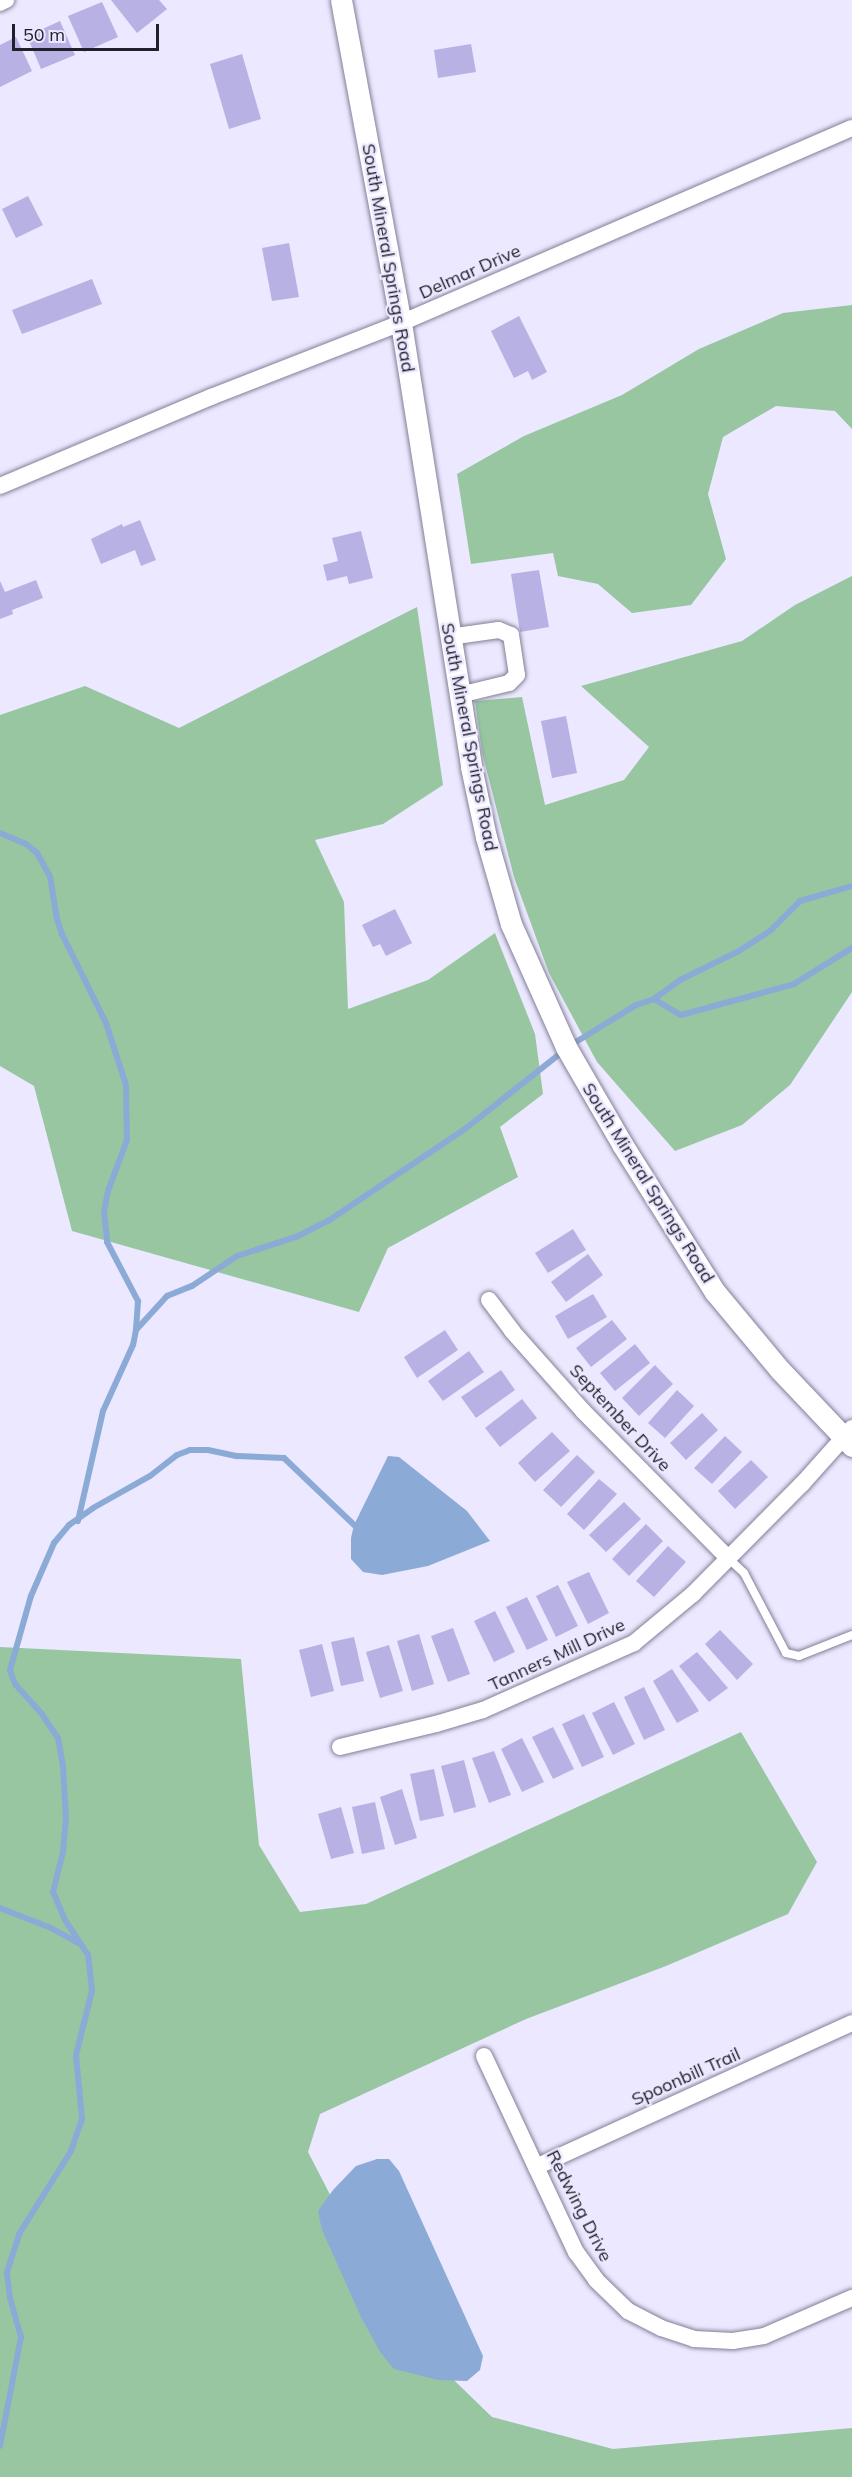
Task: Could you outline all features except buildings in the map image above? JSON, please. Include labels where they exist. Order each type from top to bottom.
[{"type":"street","points":[[0,3],[6,0]]},
{"type":"street","name":"South Mineral Springs Road","points":[[341,0],[400,323],[449,637],[479,809],[499,885],[519,944],[566,1047],[616,1134],[715,1292],[755,1342],[849,1437]]},
{"type":"street","name":"Delmar Drive","points":[[0,486],[221,393],[400,323],[852,128]]},
{"type":"street","points":[[449,637],[499,630],[510,635],[517,675],[509,683],[459,695]]},
{"type":"street","name":"September Drive","points":[[489,1300],[512,1331],[584,1412],[728,1558]]},
{"type":"street","name":"Tanners Mill Drive","points":[[340,1747],[483,1710],[634,1643],[693,1594],[849,1437]]},
{"type":"street","name":"Spoonbill Trail","points":[[536,2167],[852,2023]]},
{"type":"street","name":"Redwing Drive","points":[[484,2056],[576,2252],[596,2280],[628,2311],[661,2328],[694,2339],[733,2341],[764,2336],[852,2298]]},
{"type":"lane","points":[[728,1558],[744,1573],[786,1653],[799,1656],[852,1635]]},
{"type":"green space","points":[[852,305],[852,429],[835,411],[776,406],[723,437],[708,494],[726,559],[691,605],[632,613],[598,584],[558,576],[553,553],[471,564],[457,474],[524,436],[622,395],[699,349],[783,313]]},
{"type":"green space","points":[[852,576],[852,992],[790,1085],[742,1125],[675,1151],[597,1062],[549,973],[514,877],[482,752],[475,701],[522,697],[545,805],[624,780],[649,747],[581,686],[742,641],[795,605]]},
{"type":"green space","points":[[417,607],[443,785],[383,824],[315,840],[344,902],[348,1009],[428,980],[495,933],[535,1034],[543,1094],[500,1127],[518,1177],[388,1248],[359,1312],[72,1231],[34,1086],[0,1066],[0,715],[85,686],[179,728]]},
{"type":"green space","points":[[0,1647],[241,1659],[259,1845],[300,1912],[366,1904],[741,1732],[817,1862],[788,1914],[666,1966],[526,2019],[320,2114],[308,2152],[398,2326],[492,2417],[613,2449],[852,2428],[852,2477],[0,2477]]},
{"type":"water","points":[[388,1456],[399,1457],[467,1511],[490,1541],[428,1566],[382,1575],[363,1572],[351,1559],[351,1538],[354,1525]]},
{"type":"water","points":[[377,2159],[389,2159],[399,2171],[483,2356],[480,2370],[467,2381],[438,2380],[394,2369],[380,2352],[361,2317],[322,2230],[318,2211],[333,2190],[356,2166]]},
{"type":"waterway","points":[[0,833],[26,844],[37,853],[50,876],[57,919],[62,934],[106,1023],[126,1085],[127,1140],[108,1191],[104,1211],[107,1242],[138,1301],[136,1330],[133,1345],[103,1411],[78,1521]]},
{"type":"waterway","points":[[136,1330],[167,1296],[192,1286],[237,1256],[296,1237],[328,1221],[465,1129],[571,1045],[636,1005],[654,999],[680,980],[739,951],[771,930],[800,901],[852,886]]},
{"type":"waterway","points":[[654,999],[681,1015],[794,984],[852,948]]},
{"type":"waterway","points":[[0,2446],[21,2337],[10,2298],[7,2272],[19,2234],[71,2151],[82,2119],[76,2055],[92,1991],[88,1955],[65,1920],[53,1892],[63,1852],[66,1820],[63,1766],[58,1738],[42,1714],[15,1684],[10,1670],[31,1596],[54,1543],[69,1525],[93,1508],[150,1476],[177,1455],[190,1450],[208,1450],[237,1456],[284,1458],[354,1525]]},
{"type":"waterway","points":[[0,1908],[51,1928],[80,1944]]}]
